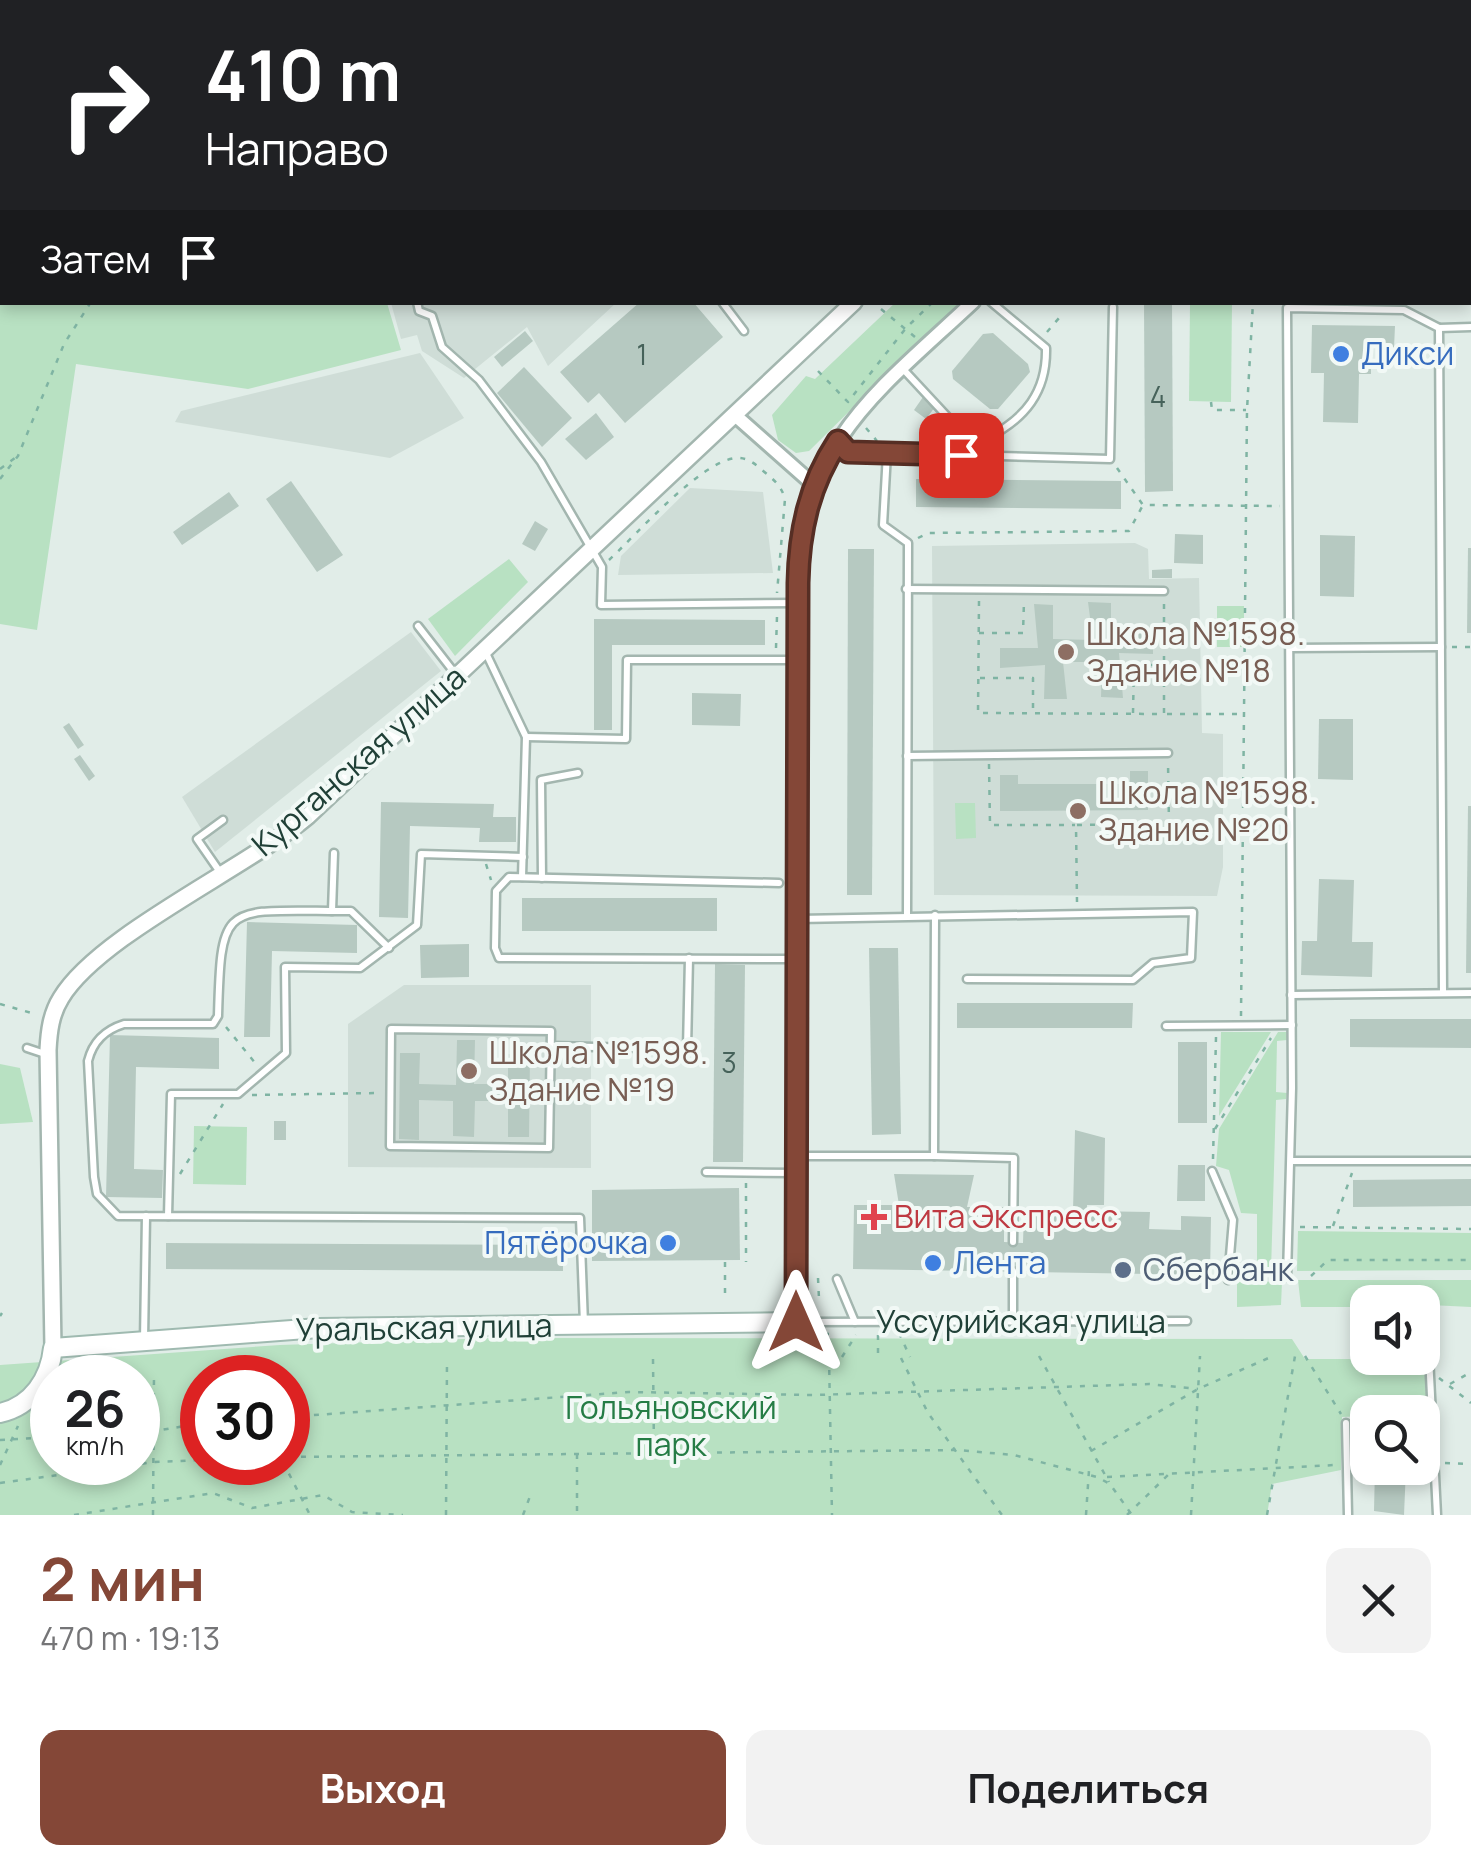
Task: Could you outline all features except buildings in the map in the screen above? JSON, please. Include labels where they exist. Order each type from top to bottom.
[{"type":"main road","name":"Уральская улица","points":[[53,1348],[319,1328],[796,1322]]},
{"type":"main road","points":[[0,1413],[28,1400],[51,1371],[53,1348]]},
{"type":"street","name":"Курганская улица","points":[[53,1348],[42,1130],[51,1019],[62,995],[86,968],[298,824],[736,416],[849,305]]},
{"type":"street","points":[[796,1322],[797,660],[802,531],[814,485],[838,441],[902,368],[970,305]]},
{"type":"street","points":[[736,416],[814,485]]},
{"type":"lane","points":[[418,305],[419,310],[432,316],[442,346],[479,380],[542,462],[590,552],[602,566],[601,605],[798,603]]},
{"type":"lane","points":[[724,305],[744,330]]},
{"type":"lane","points":[[902,368],[956,426],[986,438],[1013,425],[1047,378],[1046,348],[995,305]]},
{"type":"lane","points":[[838,441],[848,452],[1110,458],[1113,307]]},
{"type":"lane","points":[[1287,1277],[1292,995],[1287,308],[1404,310],[1438,328],[1471,327]]},
{"type":"lane","points":[[1438,328],[1443,992]]},
{"type":"lane","points":[[887,453],[883,524],[908,543],[907,916]]},
{"type":"lane","points":[[906,590],[1164,591]]},
{"type":"lane","points":[[418,626],[457,676]]},
{"type":"lane","points":[[1290,648],[1441,647]]},
{"type":"lane","points":[[484,650],[526,736],[522,877]]},
{"type":"lane","points":[[526,736],[626,739],[627,660],[797,660]]},
{"type":"lane","points":[[907,756],[1168,754]]},
{"type":"lane","points":[[542,878],[541,780],[578,773]]},
{"type":"lane","points":[[223,820],[197,838],[223,876]]},
{"type":"lane","points":[[332,911],[334,854]]},
{"type":"lane","points":[[168,1216],[171,1094],[234,1094],[286,1053],[285,968],[360,968],[389,948],[417,924],[421,854],[522,857]]},
{"type":"lane","points":[[779,883],[509,877],[496,891],[495,948],[499,958],[797,959]]},
{"type":"lane","points":[[389,948],[351,911],[242,913],[226,927],[220,942],[218,1016],[214,1024],[124,1024],[92,1046],[88,1061],[98,1194],[118,1216],[580,1218],[584,1325]]},
{"type":"lane","points":[[797,918],[1193,912],[1191,958],[1153,963],[1133,980],[967,980]]},
{"type":"lane","points":[[934,1156],[935,916]]},
{"type":"lane","points":[[551,1046],[687,1049],[689,958]]},
{"type":"lane","points":[[1292,995],[1471,993]]},
{"type":"lane","points":[[1166,1026],[1292,1025]]},
{"type":"lane","points":[[391,1029],[551,1031],[551,1046],[549,1148],[390,1146],[391,1029]]},
{"type":"lane","points":[[27,1048],[48,1055]]},
{"type":"lane","points":[[796,1156],[1014,1158],[1013,1242]]},
{"type":"lane","points":[[1291,1160],[1471,1161]]},
{"type":"lane","points":[[1212,1171],[1233,1220],[1228,1280]]},
{"type":"lane","points":[[706,1172],[796,1173]]},
{"type":"lane","points":[[144,1340],[146,1216]]},
{"type":"lane","points":[[1013,1271],[1013,1322]]},
{"type":"lane","points":[[837,1278],[856,1322]]},
{"type":"lane","name":"Уссурийская улица","points":[[796,1322],[1187,1321]]},
{"type":"lane","points":[[1346,1423],[1348,1515]]},
{"type":"lane","points":[[1434,1485],[1436,1515]]},
{"type":"path","points":[[0,479],[18,456],[64,344],[89,305]]},
{"type":"path","points":[[818,371],[848,402],[906,328],[930,305]]},
{"type":"path","points":[[1241,1025],[1247,410],[1253,305]]},
{"type":"path","points":[[881,309],[926,347]]},
{"type":"path","points":[[1038,341],[1059,318]]},
{"type":"path","points":[[1212,402],[1212,410],[1247,410]]},
{"type":"path","points":[[865,427],[887,453]]},
{"type":"path","points":[[0,469],[18,456]]},
{"type":"path","points":[[602,566],[697,480],[721,463],[738,458],[750,460],[781,485],[785,500],[776,660]]},
{"type":"path","points":[[1110,458],[1143,505]]},
{"type":"path","points":[[1143,505],[1289,506]]},
{"type":"path","points":[[908,543],[928,532],[1129,531],[1143,505]]},
{"type":"path","points":[[979,590],[978,713],[1245,714]]},
{"type":"path","points":[[979,633],[1024,633],[1024,590]]},
{"type":"path","points":[[1164,591],[1164,714]]},
{"type":"path","points":[[1441,647],[1471,647]]},
{"type":"path","points":[[1133,714],[1134,665],[1164,666]]},
{"type":"path","points":[[978,678],[1033,678],[1033,713]]},
{"type":"path","points":[[989,755],[990,826],[1168,824],[1168,754]]},
{"type":"path","points":[[1076,824],[1077,896]]},
{"type":"path","points":[[486,864],[490,878]]},
{"type":"path","points":[[0,1004],[51,1019]]},
{"type":"path","points":[[218,1016],[263,1073]]},
{"type":"path","points":[[1212,1171],[1216,1025]]},
{"type":"path","points":[[1214,1130],[1279,1025]]},
{"type":"path","points":[[168,1192],[234,1094],[390,1092]]},
{"type":"path","points":[[1332,1228],[1355,1161]]},
{"type":"path","points":[[746,1172],[746,1262]]},
{"type":"path","points":[[1289,1227],[1471,1229]]},
{"type":"path","points":[[1311,1276],[1328,1260],[1471,1260]]},
{"type":"path","points":[[725,1262],[725,1300]]},
{"type":"path","points":[[818,1278],[819,1299]]},
{"type":"path","points":[[878,1333],[878,1358]]},
{"type":"path","points":[[822,1357],[821,1334],[900,1333],[910,1358]]},
{"type":"path","points":[[842,1357],[857,1334]]},
{"type":"path","points":[[1040,1356],[1091,1452],[1130,1514],[1170,1473]]},
{"type":"path","points":[[1191,1515],[1200,1356]]},
{"type":"path","points":[[1091,1452],[1198,1389],[1273,1356]]},
{"type":"path","points":[[1267,1515],[1294,1356]]},
{"type":"path","points":[[1305,1356],[1346,1423]]},
{"type":"path","points":[[829,1357],[832,1515]]},
{"type":"path","points":[[901,1358],[917,1392],[1002,1515]]},
{"type":"path","points":[[654,1359],[654,1451]]},
{"type":"path","points":[[446,1515],[447,1360]]},
{"type":"path","points":[[1449,1385],[1471,1372]]},
{"type":"path","points":[[1434,1375],[1471,1403]]},
{"type":"path","points":[[310,1415],[654,1393],[829,1394],[1149,1384],[1198,1389]]},
{"type":"path","points":[[0,1465],[18,1424]]},
{"type":"path","points":[[0,1440],[30,1438]]},
{"type":"path","points":[[310,1457],[831,1448],[957,1450],[1014,1455],[1088,1472],[1110,1484]]},
{"type":"path","points":[[576,1452],[577,1515]]},
{"type":"path","points":[[1440,1462],[1471,1464]]},
{"type":"path","points":[[1106,1477],[1346,1464]]},
{"type":"path","points":[[1086,1515],[1088,1472]]},
{"type":"path","points":[[0,1483],[30,1479]]},
{"type":"path","points":[[154,1485],[154,1515]]},
{"type":"path","points":[[296,1485],[310,1515]]},
{"type":"path","points":[[524,1515],[532,1491]]},
{"type":"path","points":[[74,1515],[154,1499],[213,1493],[252,1508],[323,1495],[352,1512],[403,1515]]},
{"type":"shaded area","points":[[392,305],[614,305],[548,366],[527,327],[464,378],[422,351],[417,335],[401,339]]},
{"type":"shaded area","points":[[420,353],[464,418],[390,458],[175,422],[181,411]]},
{"type":"shaded area","points":[[690,488],[763,492],[773,573],[618,575],[621,556]]},
{"type":"shaded area","points":[[1135,543],[1148,549],[1149,579],[1199,578],[1202,733],[1223,734],[1223,867],[1217,896],[934,895],[932,546]]},
{"type":"shaded area","points":[[411,632],[441,671],[215,852],[182,797]]},
{"type":"shaded area","name":"Школа №1598. Здание №19","points":[[404,985],[591,985],[591,1168],[348,1167],[348,1024]]},
{"type":"green space","points":[[0,305],[388,305],[401,350],[248,389],[76,364],[37,630],[0,624]]},
{"type":"green space","points":[[893,305],[957,305],[809,451],[796,453],[778,440],[772,415],[806,376],[815,379]]},
{"type":"green space","points":[[1190,305],[1232,305],[1231,402],[1189,401]]},
{"type":"green space","points":[[509,559],[528,582],[455,656],[428,619]]},
{"type":"green space","points":[[1217,606],[1244,606],[1244,647],[1217,647]]},
{"type":"green space","points":[[955,803],[975,803],[976,838],[956,839]]},
{"type":"green space","points":[[1221,1032],[1271,1032],[1219,1116]]},
{"type":"green space","points":[[1278,1032],[1287,1032],[1287,1040],[1277,1041],[1276,1092],[1287,1093],[1286,1099],[1276,1100],[1271,1271],[1257,1272],[1257,1214],[1241,1213],[1229,1170],[1216,1166],[1219,1129]]},
{"type":"green space","points":[[0,1064],[20,1068],[33,1122],[0,1124]]},
{"type":"green space","points":[[194,1126],[247,1127],[246,1185],[193,1184]]},
{"type":"green space","points":[[1298,1231],[1471,1233],[1471,1270],[1297,1271]]},
{"type":"green space","points":[[1298,1280],[1471,1280],[1471,1307],[1440,1305],[1440,1285],[1350,1285],[1350,1307],[1301,1307]]},
{"type":"green space","points":[[1237,1281],[1282,1282],[1281,1305],[1237,1307]]},
{"type":"green space","name":"Гольяновcкий парк","points":[[494,1338],[1292,1339],[1305,1359],[1350,1359],[1350,1375],[1428,1375],[1428,1395],[1350,1395],[1350,1417],[1342,1417],[1341,1470],[1272,1484],[1267,1515],[0,1515],[0,1365],[30,1363],[30,1485],[160,1485],[160,1355],[140,1355],[280,1345]]},
{"type":"place","name":"Дикси","points":[[1341,354]]},
{"type":"place","name":"Школа №1598. Здание №18","points":[[1066,652]]},
{"type":"place","name":"Школа №1598. Здание №20","points":[[1078,811]]},
{"type":"place","name":"Школа №1598. Здание №19","points":[[469,1071]]},
{"type":"place","name":"Вита Экспресс","points":[[874,1217]]},
{"type":"place","name":"Пятёрочка","points":[[668,1243]]},
{"type":"place","name":"Лента","points":[[933,1263]]},
{"type":"place","name":"Сбербанк","points":[[1123,1270]]},
{"type":"route","points":[[796,1322],[798,558],[802,531],[814,485],[838,441],[848,452],[961,455]]}]
